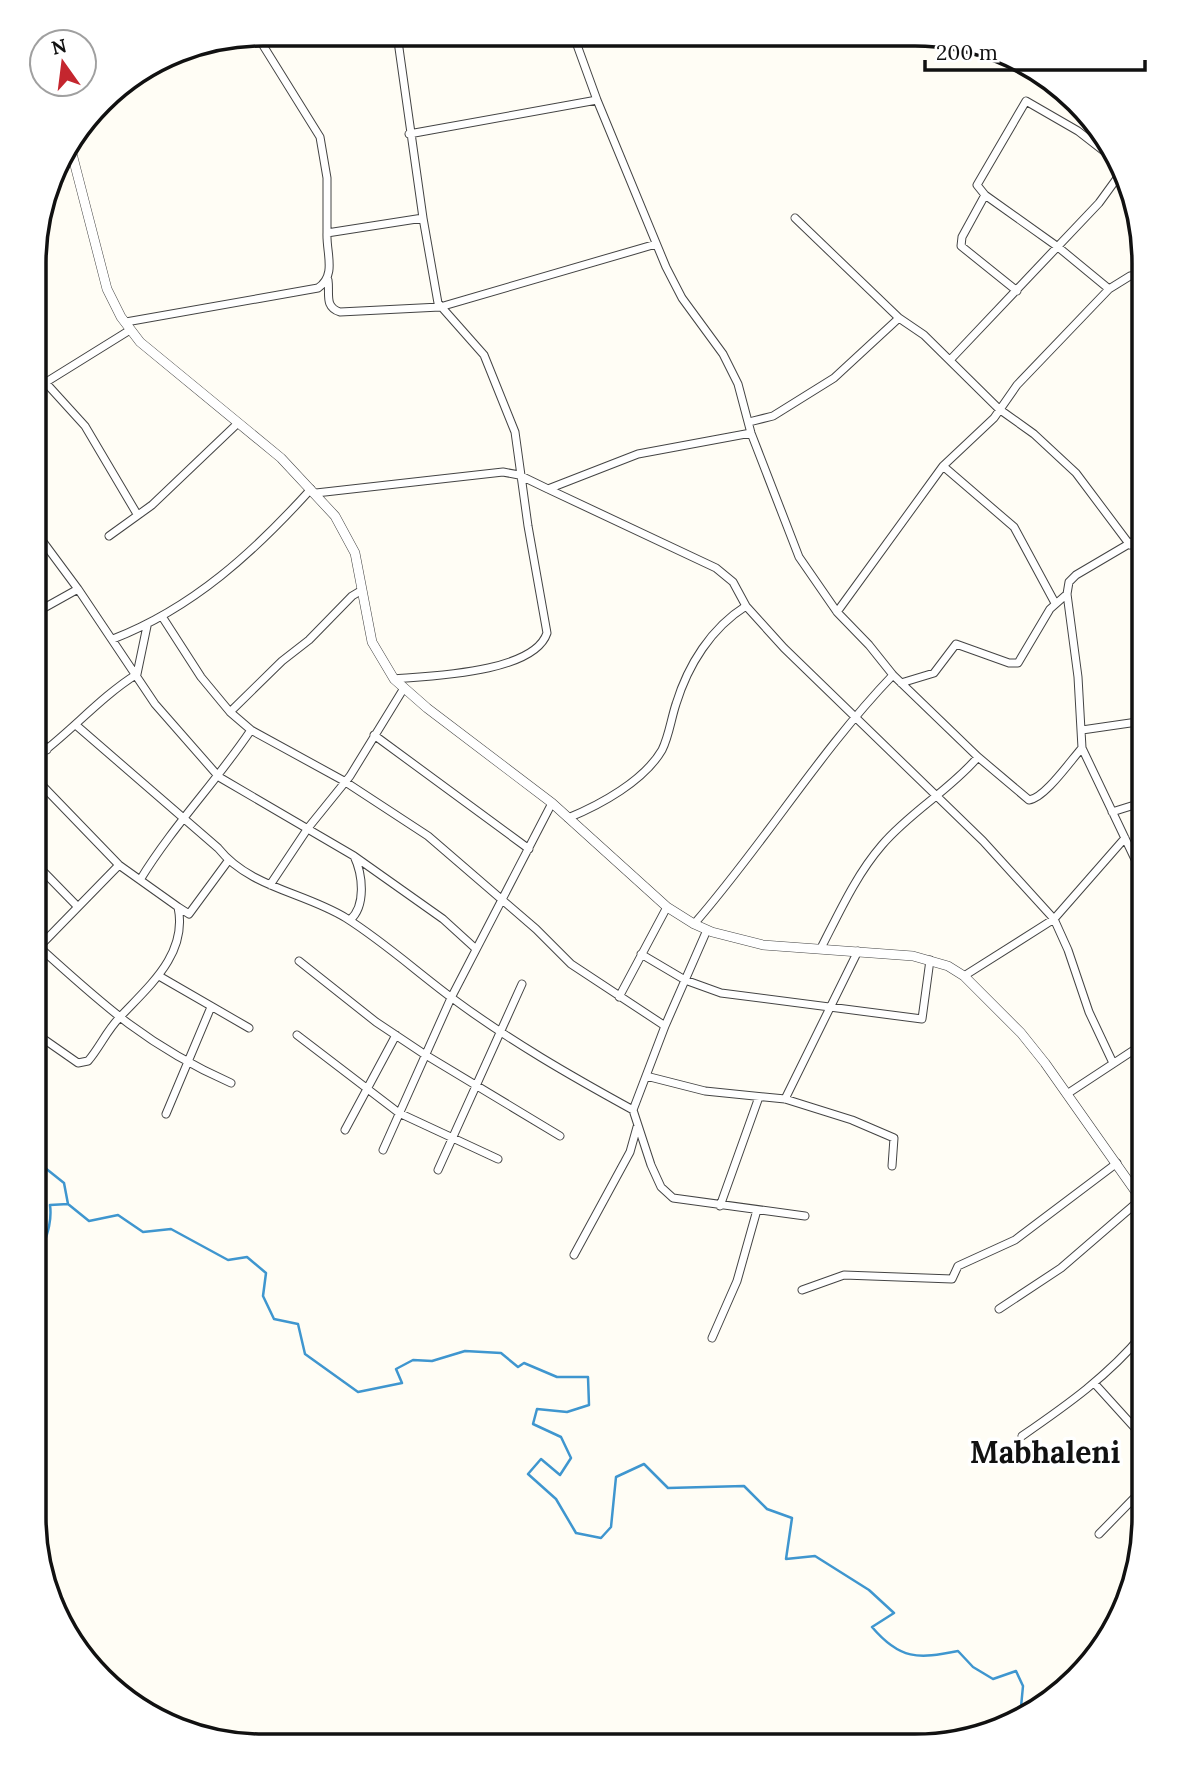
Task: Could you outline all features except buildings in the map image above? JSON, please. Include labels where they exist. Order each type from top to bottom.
[{"type":"street","points":[[263,46],[320,137],[327,178],[328,303],[333,309],[340,312],[440,307],[656,244]]},
{"type":"street","points":[[394,679],[498,667],[527,652],[546,638],[547,626],[519,475],[519,447],[492,369],[479,349],[440,307],[434,291],[409,134],[398,46]]},
{"type":"street","points":[[577,46],[656,244],[682,298],[730,368],[750,422],[751,433],[799,557],[837,612],[901,683],[978,757],[1032,800],[1045,790],[1082,748]]},
{"type":"street","points":[[409,134],[597,100]]},
{"type":"street","points":[[1097,146],[1078,131],[1026,101],[977,182],[985,195],[1058,247],[1109,289]]},
{"type":"street","points":[[73,158],[107,289],[128,326],[178,376],[281,458],[314,491],[350,539],[372,642],[394,679],[552,803],[667,906],[694,924],[706,930],[763,944],[930,960],[948,966],[964,976],[1021,1033],[1131,1185]]},
{"type":"street","points":[[951,359],[1099,203],[1115,181]]},
{"type":"street","points":[[985,195],[962,237],[961,246],[1017,291]]},
{"type":"street","points":[[327,233],[423,218]]},
{"type":"street","points":[[795,218],[900,318],[951,359],[999,409],[1034,434],[1076,473],[1130,544],[1076,575],[1069,582],[1066,594],[1082,748],[1132,852]]},
{"type":"street","points":[[837,612],[943,466],[1109,289],[1132,276]]},
{"type":"street","points":[[137,514],[85,426],[46,384],[128,326],[309,290],[328,280]]},
{"type":"street","points":[[750,422],[773,416],[834,378],[900,318]]},
{"type":"street","points":[[109,536],[185,475],[237,424]]},
{"type":"street","points":[[548,489],[638,454],[751,433]]},
{"type":"street","points":[[943,466],[1014,527],[1055,603]]},
{"type":"street","points":[[113,639],[163,618],[222,579],[314,491],[494,472],[519,475],[716,568],[733,582],[746,606],[852,717],[983,841],[1054,919],[1069,950],[1089,1012],[1113,1063]]},
{"type":"street","points":[[45,544],[113,639],[129,667],[137,674],[155,705],[219,776],[354,856],[443,919],[476,950]]},
{"type":"street","points":[[45,607],[78,589]]},
{"type":"street","points":[[229,712],[282,661],[309,640],[344,602],[362,590]]},
{"type":"street","points":[[901,683],[934,673],[956,644],[1016,664],[1055,603],[1066,594]]},
{"type":"street","points":[[568,818],[603,802],[654,761],[667,738],[678,697],[695,660],[723,621],[746,606]]},
{"type":"street","points":[[163,618],[191,663],[229,712],[251,730],[344,781],[428,836],[502,898],[571,964],[665,1026]]},
{"type":"street","points":[[45,746],[47,750],[77,726],[101,698],[137,674],[147,626]]},
{"type":"street","points":[[694,924],[739,870],[852,717],[893,675]]},
{"type":"street","points":[[271,886],[308,828],[350,776],[404,688]]},
{"type":"street","points":[[1082,730],[1132,723]]},
{"type":"street","points":[[77,726],[228,861],[271,886],[323,904],[349,920],[500,1033],[633,1110],[645,1152],[661,1186],[670,1197],[805,1216]]},
{"type":"street","points":[[140,880],[182,818],[219,776],[251,730]]},
{"type":"street","points":[[374,735],[529,849]]},
{"type":"street","points":[[821,948],[852,888],[881,846],[937,799],[978,757]]},
{"type":"street","points":[[45,788],[119,865],[189,914],[228,861]]},
{"type":"street","points":[[383,1150],[451,998],[552,803]]},
{"type":"street","points":[[1112,812],[1132,806]]},
{"type":"street","points":[[964,976],[1054,919],[1125,838]]},
{"type":"street","points":[[349,920],[360,903],[359,877],[354,856]]},
{"type":"street","points":[[45,942],[119,865]]},
{"type":"street","points":[[45,873],[78,907]]},
{"type":"street","points":[[619,997],[667,906]]},
{"type":"street","points":[[46,1040],[74,1061],[85,1064],[118,1018],[168,963],[182,926],[178,907]]},
{"type":"street","points":[[633,1110],[706,930]]},
{"type":"street","points":[[785,1099],[858,951]]},
{"type":"street","points":[[642,954],[685,980],[742,997],[922,1019],[930,960]]},
{"type":"street","points":[[45,957],[118,1018],[186,1063],[231,1083]]},
{"type":"street","points":[[299,961],[424,1054],[560,1136]]},
{"type":"street","points":[[159,976],[249,1028]]},
{"type":"street","points":[[438,1170],[454,1140],[475,1085],[522,984]]},
{"type":"street","points":[[166,1114],[211,1006]]},
{"type":"street","points":[[297,1035],[400,1113],[498,1159]]},
{"type":"street","points":[[345,1130],[396,1035]]},
{"type":"street","points":[[1067,1094],[1131,1051]]},
{"type":"street","points":[[646,1076],[705,1091],[785,1099],[892,1136],[895,1141],[892,1166]]},
{"type":"street","points":[[720,1206],[759,1097]]},
{"type":"street","points":[[574,1255],[630,1152],[638,1123]]},
{"type":"street","points":[[803,1290],[844,1275],[951,1279],[958,1266],[1015,1240],[1117,1163]]},
{"type":"street","points":[[712,1338],[737,1281],[757,1210]]},
{"type":"street","points":[[999,1309],[1061,1268],[1131,1210]]},
{"type":"street","points":[[1022,1436],[1095,1384],[1131,1348]]},
{"type":"street","points":[[1095,1384],[1131,1424]]},
{"type":"street","points":[[1099,1534],[1131,1501]]},
{"type":"waterway","points":[[45,1168],[64,1183],[68,1204]]},
{"type":"waterway","points":[[45,1242],[49,1229],[50,1205],[68,1204],[89,1221],[118,1215],[143,1232],[171,1229],[228,1260],[247,1257],[266,1273],[263,1296],[274,1319],[298,1324],[305,1354],[358,1392],[402,1383],[396,1369],[413,1360],[432,1361],[465,1351],[501,1353],[518,1367],[524,1363],[557,1377],[588,1377],[589,1405],[567,1412],[537,1409],[533,1424],[561,1437],[571,1458],[560,1475],[541,1459],[528,1474],[556,1499],[576,1533],[601,1538],[611,1527],[616,1477],[644,1464],[668,1488],[744,1486],[767,1509],[792,1518],[786,1559],[815,1556],[869,1590],[894,1613],[872,1627],[892,1646],[921,1656],[958,1651],[973,1667],[993,1679],[1016,1671],[1023,1686],[1021,1705]]},
{"type":"district","name":"Mabhaleni","points":[[1045,1453]]}]
